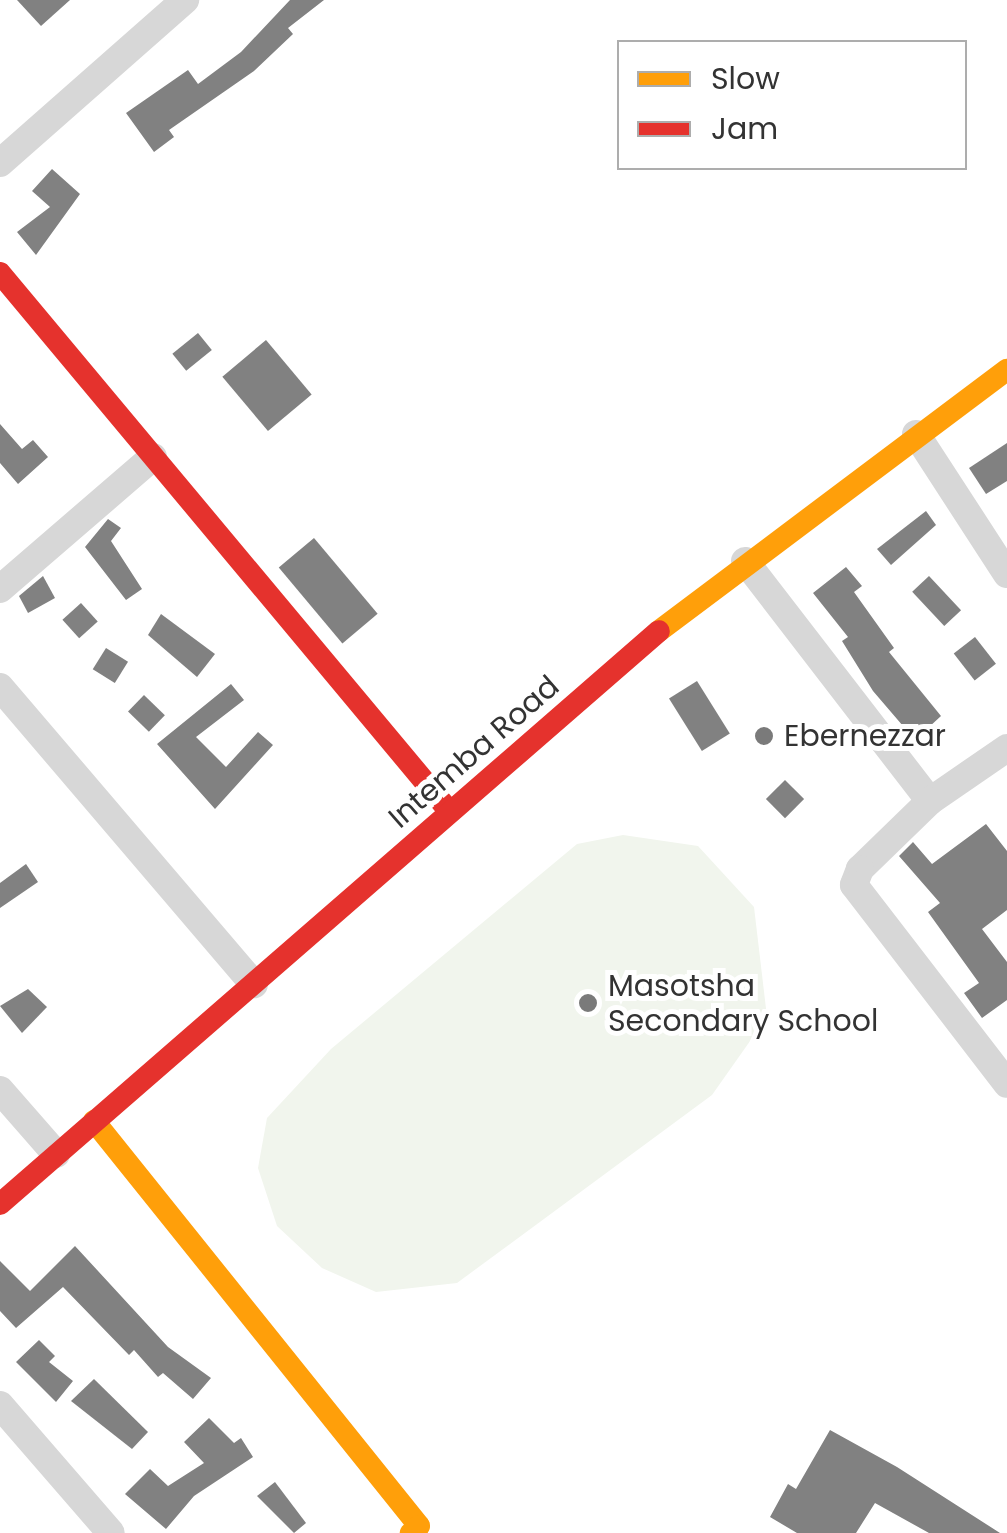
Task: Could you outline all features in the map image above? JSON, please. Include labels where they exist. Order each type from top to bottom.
[{"type":"street","points":[[0,163],[186,0]]},
{"type":"street","points":[[0,273],[450,812]]},
{"type":"street","name":"Intemba Road","points":[[0,1204],[450,812],[746,561],[1007,370]]},
{"type":"street","points":[[916,434],[1007,574]]},
{"type":"street","points":[[0,589],[152,456]]},
{"type":"street","points":[[746,561],[930,800]]},
{"type":"street","points":[[0,686],[254,984]]},
{"type":"street","points":[[1007,748],[930,800],[860,868],[854,885],[1007,1084]]},
{"type":"street","points":[[0,1090],[56,1154]]},
{"type":"street","points":[[94,1121],[418,1531]]},
{"type":"street","points":[[0,1405],[111,1533]]},
{"type":"shaded area","points":[[623,835],[698,846],[754,907],[767,1017],[712,1095],[457,1283],[376,1292],[322,1268],[277,1226],[258,1168],[267,1118],[331,1049],[577,844]]},
{"type":"building","points":[[17,0],[70,0],[41,26]]},
{"type":"building","points":[[290,0],[324,0],[288,28],[293,34],[254,71],[169,130],[174,137],[154,152],[126,113],[188,70],[198,84],[241,52]]},
{"type":"building","points":[[52,169],[80,194],[36,255],[17,232],[50,207],[32,191]]},
{"type":"building","points":[[198,333],[212,350],[186,371],[172,354]]},
{"type":"building","points":[[266,340],[312,394],[268,431],[222,377]]},
{"type":"building","points":[[0,424],[22,449],[33,440],[48,457],[18,484],[0,463]]},
{"type":"building","points":[[1007,443],[1007,481],[986,494],[969,468]]},
{"type":"building","points":[[926,511],[936,525],[891,565],[877,549]]},
{"type":"building","points":[[108,519],[121,528],[111,541],[142,589],[126,600],[85,547]]},
{"type":"building","points":[[314,538],[378,614],[342,643],[279,568]]},
{"type":"building","points":[[846,567],[862,586],[854,592],[894,648],[889,652],[941,716],[915,740],[873,691],[842,641],[848,637],[813,593]]},
{"type":"building","points":[[43,576],[55,598],[28,613],[19,596]]},
{"type":"building","points":[[929,576],[961,610],[944,626],[912,592]]},
{"type":"building","points":[[81,603],[98,622],[79,638],[62,620]]},
{"type":"building","points":[[161,614],[215,654],[197,677],[148,635]]},
{"type":"building","points":[[975,637],[996,664],[975,680],[954,654]]},
{"type":"building","points":[[106,648],[128,662],[115,683],[93,669]]},
{"type":"building","points":[[697,681],[730,734],[702,751],[669,698]]},
{"type":"building","points":[[231,684],[244,700],[196,737],[226,767],[258,732],[273,745],[215,809],[157,744]]},
{"type":"building","points":[[144,695],[165,715],[149,732],[128,712]]},
{"type":"building","points":[[785,780],[804,799],[785,818],[766,799]]},
{"type":"building","points":[[986,824],[1007,851],[1007,910],[982,929],[1007,962],[1007,1000],[982,1018],[964,993],[979,983],[928,912],[940,903],[899,856],[913,842],[932,864]]},
{"type":"building","points":[[26,864],[38,882],[0,908],[0,883]]},
{"type":"building","points":[[28,989],[47,1007],[22,1033],[0,1006]]},
{"type":"building","points":[[75,1246],[168,1347],[211,1378],[193,1399],[163,1373],[158,1377],[134,1350],[129,1355],[63,1287],[16,1328],[0,1311],[0,1261],[30,1291]]},
{"type":"building","points":[[39,1340],[55,1356],[49,1362],[73,1381],[56,1402],[16,1362]]},
{"type":"building","points":[[94,1379],[148,1432],[132,1449],[71,1401]]},
{"type":"building","points":[[209,1418],[234,1443],[241,1438],[253,1457],[194,1496],[166,1529],[125,1494],[150,1469],[168,1486],[204,1463],[184,1442]]},
{"type":"building","points":[[830,1430],[897,1467],[1000,1533],[929,1533],[875,1503],[856,1533],[797,1533],[770,1517],[788,1484],[796,1489]]},
{"type":"building","points":[[275,1482],[306,1523],[294,1533],[257,1496]]},
{"type":"traffic: slow","points":[[659,631],[1007,370]]},
{"type":"traffic: slow","points":[[94,1121],[419,1526],[411,1533]]},
{"type":"traffic: jam","points":[[0,273],[450,812]]},
{"type":"traffic: jam","points":[[0,1204],[659,631]]},
{"type":"place","name":"Ebernezzar","points":[[764,736]]},
{"type":"place","name":"Masotsha Secondary School","points":[[588,1003]]}]
